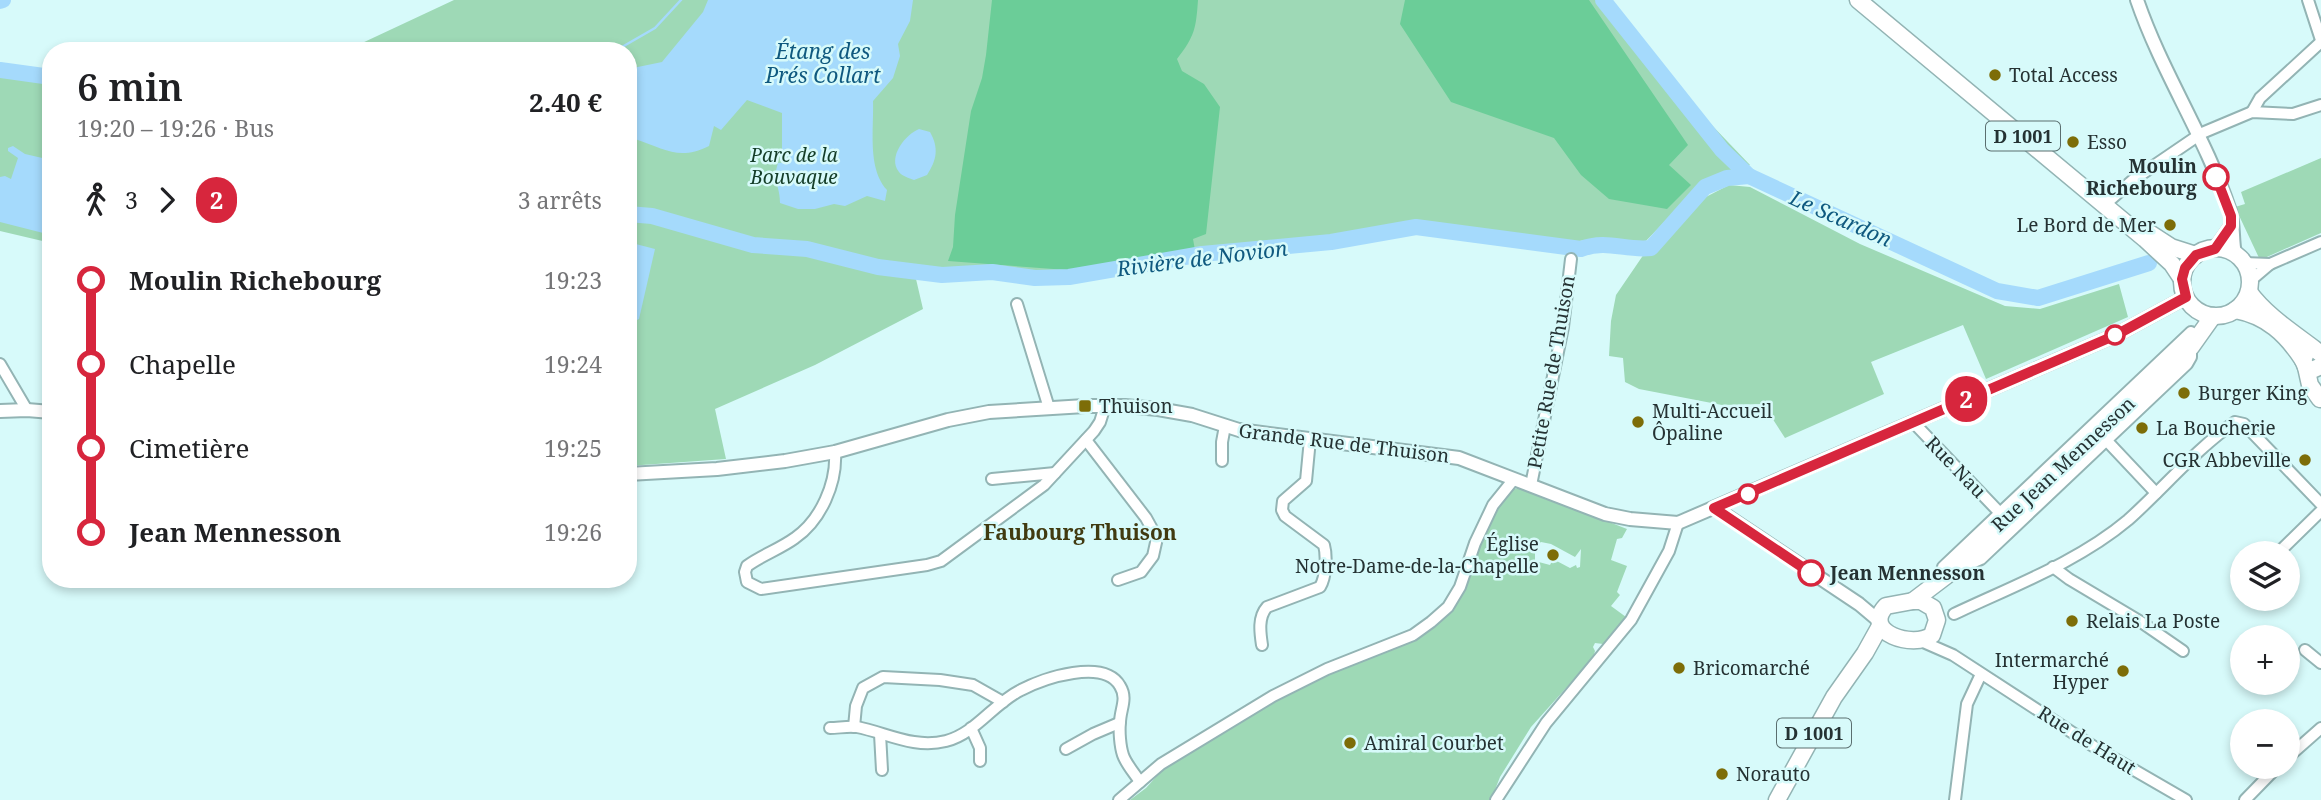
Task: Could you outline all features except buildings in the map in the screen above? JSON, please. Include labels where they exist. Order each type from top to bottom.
[{"type":"main road","name":"D 1001","points":[[1858,0],[2145,239],[2172,264],[2182,279]]},
{"type":"main road","name":"D 1001","points":[[1870,0],[2160,241],[2196,255]]},
{"type":"main road","points":[[2188,344],[2189,302],[2182,279],[2185,268],[2196,255],[2215,249],[2240,258],[2259,304],[2316,362],[2316,386],[2320,400]]},
{"type":"main road","points":[[2189,302],[2199,312],[2213,316],[2225,315],[2246,299],[2250,286]]},
{"type":"main road","points":[[2235,310],[2251,313],[2267,321],[2316,362]]},
{"type":"main road","name":"Rue Jean Mennesson","points":[[1913,601],[1960,562],[2188,344],[2213,316]]},
{"type":"main road","name":"Rue Jean Mennesson","points":[[1933,608],[1943,578]]},
{"type":"main road","points":[[1913,601],[1921,601],[1933,608],[1937,620],[1936,628],[1932,635],[1921,641],[1884,622],[1913,601]]},
{"type":"main road","name":"D 1001","points":[[1777,800],[1835,697],[1884,622]]},
{"type":"street","points":[[2137,0],[2229,208],[2240,258],[2270,264]]},
{"type":"street","points":[[2252,112],[2260,97],[2321,41],[2308,0]]},
{"type":"street","points":[[2110,200],[2133,180],[2199,135],[2252,112],[2293,114],[2321,105]]},
{"type":"street","points":[[2215,249],[2231,226]]},
{"type":"street","points":[[2250,286],[2270,264],[2321,242]]},
{"type":"street","name":"Petite Rue de Thuison","points":[[1531,485],[1563,327],[1571,259]]},
{"type":"street","name":"Grande Rue de Thuison","points":[[637,473],[717,469],[785,461],[835,452],[948,420],[989,412],[1105,406],[1157,409],[1192,415],[1238,430],[1447,456],[1605,514],[1678,523],[2189,302]]},
{"type":"street","points":[[1017,304],[1049,408]]},
{"type":"street","points":[[1943,578],[1943,567],[1999,512],[2188,344],[2191,357],[2187,363],[2107,441],[1981,559],[1960,562]]},
{"type":"street","points":[[0,364],[27,410]]},
{"type":"street","points":[[835,452],[836,468],[823,506],[801,534],[747,566],[747,582],[753,586],[761,589],[941,561],[1044,485],[1100,422],[1105,406]]},
{"type":"street","points":[[0,411],[42,411]]},
{"type":"street","name":"Rue Nau","points":[[1913,422],[1999,512]]},
{"type":"street","points":[[1954,614],[2053,567],[2127,521],[2235,422],[2244,424],[2321,504]]},
{"type":"street","points":[[1222,461],[1225,426]]},
{"type":"street","points":[[1262,645],[1260,631],[1263,612],[1267,607],[1320,587],[1324,582],[1324,545],[1282,510],[1283,501],[1306,481],[1310,439]]},
{"type":"street","points":[[1086,440],[1146,518],[1157,538],[1153,556],[1140,572],[1118,580]]},
{"type":"street","points":[[2107,441],[2156,493]]},
{"type":"street","points":[[992,479],[1055,473]]},
{"type":"street","points":[[1119,800],[1161,764],[1273,696],[1328,669],[1413,635],[1431,622],[1448,607],[1460,587],[1475,543],[1493,505],[1514,479]]},
{"type":"street","points":[[1714,508],[1884,622]]},
{"type":"street","points":[[2290,541],[2321,511]]},
{"type":"street","points":[[1496,800],[1546,723],[1631,620],[1669,551],[1678,523]]},
{"type":"street","points":[[2053,567],[2183,651]]},
{"type":"street","name":"Rue de Haut","points":[[1936,628],[1953,655]]},
{"type":"street","name":"Rue de Haut","points":[[1921,641],[1953,655],[2096,748],[2186,800]]},
{"type":"street","points":[[2305,650],[2321,663]]},
{"type":"street","points":[[830,728],[854,727],[899,740],[930,744],[949,741],[971,728],[1020,690],[1061,676],[1090,671],[1105,674],[1119,684],[1125,698],[1119,723],[1123,755],[1140,782]]},
{"type":"street","points":[[1955,800],[1967,704],[1981,674]]},
{"type":"street","points":[[854,727],[856,706],[863,688],[883,677],[973,685],[1003,702]]},
{"type":"street","points":[[1066,749],[1119,723]]},
{"type":"street","points":[[971,728],[980,748],[979,761]]},
{"type":"street","points":[[2300,747],[2321,728]]},
{"type":"street","points":[[880,734],[882,770]]},
{"type":"street","points":[[2245,800],[2265,779]]},
{"type":"green space","name":"Parc de la Bouvaque","points":[[454,0],[1610,0],[1704,117],[1750,165],[1702,183],[1643,244],[1597,238],[1580,241],[1577,252],[1415,231],[1332,245],[1203,258],[1068,280],[1033,280],[994,275],[916,279],[923,309],[815,365],[715,409],[726,459],[637,465],[637,42],[364,42]]},
{"type":"green space","points":[[992,0],[1198,0],[1193,31],[1188,44],[1177,59],[1182,71],[1204,84],[1220,107],[1206,234],[1193,239],[1195,250],[1067,270],[948,261],[953,247],[955,215],[971,111],[986,55]]},
{"type":"green space","points":[[1405,0],[1589,0],[1688,145],[1669,165],[1691,185],[1667,209],[1609,199],[1581,175],[1554,138],[1451,102],[1400,24]]},
{"type":"green space","points":[[0,66],[42,72],[42,241],[0,231]]},
{"type":"green space","points":[[2321,158],[2321,233],[2260,260],[2235,207],[2245,204],[2241,192]]},
{"type":"green space","points":[[1729,185],[1750,187],[1860,244],[2005,306],[2040,309],[2119,284],[2128,317],[1986,379],[1963,325],[1871,362],[1884,394],[1785,438],[1763,404],[1722,405],[1639,389],[1625,382],[1623,358],[1609,356],[1616,295],[1644,254],[1665,242],[1702,199]]},
{"type":"green space","points":[[1522,488],[1627,529],[1622,538],[1617,539],[1611,560],[1627,566],[1617,592],[1620,595],[1611,606],[1626,617],[1603,644],[1595,643],[1593,658],[1531,727],[1500,777],[1491,800],[1130,800],[1146,788],[1166,766],[1283,691],[1359,660],[1453,607],[1466,587],[1475,554],[1494,511],[1512,489]],"holes":[[[1541,542],[1551,544],[1575,557],[1581,549],[1580,567],[1577,568],[1576,565],[1570,568],[1553,559],[1550,565],[1535,561],[1535,547]]]},
{"type":"water","name":"Étang des Prés Collart","points":[[708,0],[913,0],[910,21],[898,44],[900,56],[893,78],[873,101],[874,160],[887,190],[885,201],[867,196],[845,206],[834,204],[815,209],[798,209],[780,203],[776,169],[778,163],[788,162],[789,157],[782,154],[782,113],[747,100],[721,130],[714,126],[709,146],[698,150],[689,153],[672,152],[637,140],[637,67],[662,62],[703,12]]},
{"type":"water","points":[[919,129],[930,132],[936,154],[927,175],[914,180],[899,172],[895,160],[904,141]]},
{"type":"water","points":[[13,146],[25,154],[42,158],[42,233],[0,222],[0,177],[11,179],[18,158],[8,151],[8,148]]},
{"type":"water","points":[[637,244],[655,249],[637,320]]},
{"type":"waterway","points":[[631,42],[655,28],[681,0]]},
{"type":"waterway","name":"Le Scardon","points":[[1603,0],[1722,150],[1749,176],[1997,291],[2038,298],[2149,263]]},
{"type":"waterway","name":"Rivière de Novion","points":[[0,70],[42,76]]},
{"type":"waterway","name":"Rivière de Novion","points":[[637,215],[652,216],[753,245],[807,249],[878,267],[942,275],[992,272],[1035,278],[1069,277],[1202,254],[1331,242],[1416,227],[1581,249],[1600,245],[1651,248],[1705,187],[1727,178],[1749,176]]},
{"type":"bus line","name":"2","points":[[1811,573],[1714,508],[2116,335],[2186,297],[2182,279],[2185,268],[2196,255],[2215,249],[2231,226],[2229,208],[2216,177]]},
{"type":"place","name":"Total Access","points":[[1995,75]]},
{"type":"place","name":"Esso","points":[[2073,142]]},
{"type":"place","name":"Moulin Richebourg","points":[[2216,177]]},
{"type":"place","name":"Le Bord de Mer","points":[[2170,225]]},
{"type":"place","name":"Burger King","points":[[2184,393]]},
{"type":"place","name":"Thuison","points":[[1085,406]]},
{"type":"place","name":"Multi-Accueil Ôpaline","points":[[1638,422]]},
{"type":"place","name":"La Boucherie","points":[[2142,428]]},
{"type":"place","name":"CGR Abbeville","points":[[2305,460]]},
{"type":"place","name":"Église Notre-Dame-de-la-Chapelle","points":[[1553,555]]},
{"type":"place","name":"Jean Mennesson","points":[[1811,573]]},
{"type":"place","name":"Relais La Poste","points":[[2072,621]]},
{"type":"place","name":"Bricomarché","points":[[1679,668]]},
{"type":"place","name":"Intermarché Hyper","points":[[2123,671]]},
{"type":"place","name":"Amiral Courbet","points":[[1350,743]]},
{"type":"place","name":"Norauto","points":[[1722,774]]},
{"type":"district","name":"Faubourg Thuison","points":[[1080,532]]}]
